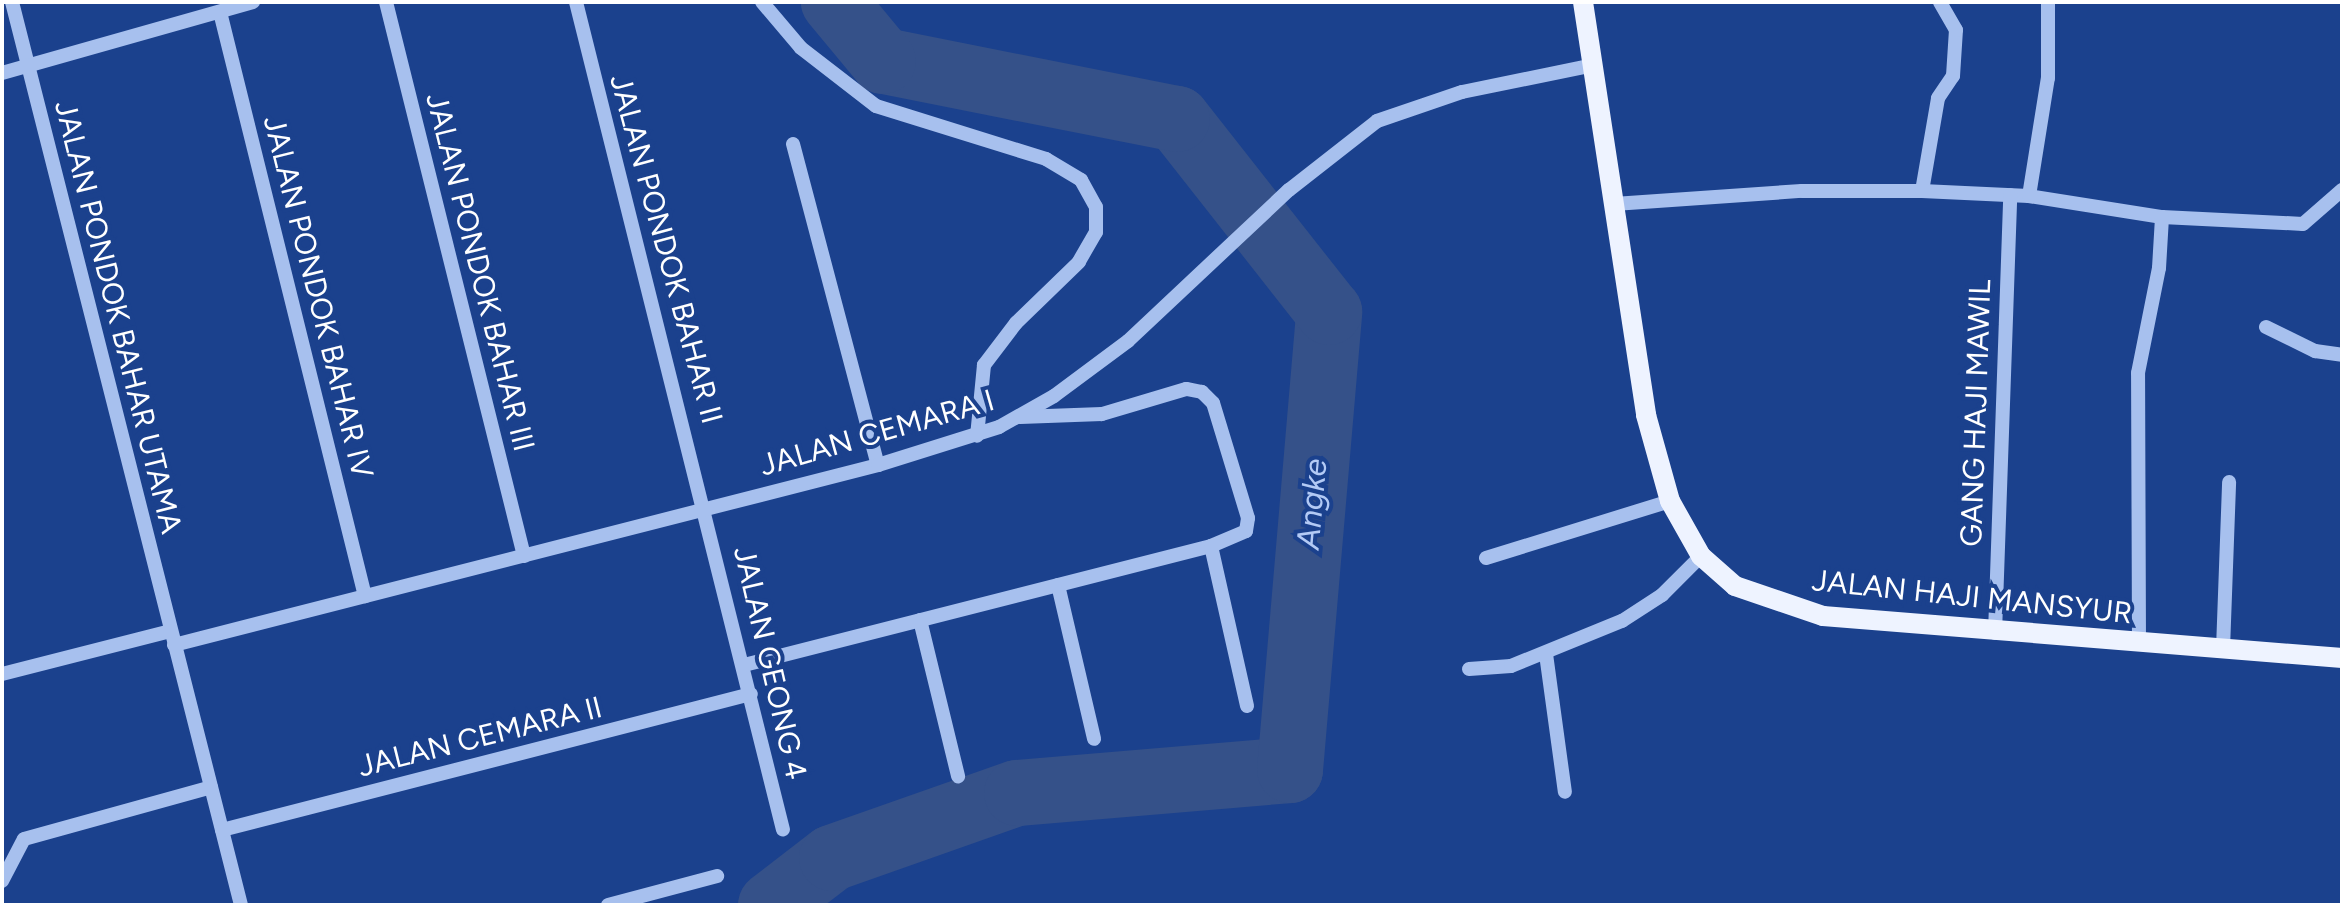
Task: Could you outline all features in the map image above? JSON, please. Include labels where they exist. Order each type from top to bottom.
[{"type":"main road","name":"JALAN HAJI MANSYUR","points":[[1584,2],[1646,415],[1670,501],[1701,556],[1735,586],[1823,616],[1995,633],[2342,658]]},
{"type":"street","name":"JALAN PONDOK BAHAR UTAMA","points":[[12,2],[241,905]]},
{"type":"street","points":[[2,73],[253,2]]},
{"type":"street","name":"JALAN PONDOK BAHAR III","points":[[386,2],[524,556]]},
{"type":"street","name":"JALAN PONDOK BAHAR II","points":[[576,2],[706,509]]},
{"type":"street","points":[[762,2],[801,48],[876,106],[1046,159],[1081,180],[1096,207],[1096,232],[1079,262],[1016,323],[984,365],[977,436]]},
{"type":"street","points":[[1584,2],[1596,2]]},
{"type":"street","points":[[1922,191],[1938,98],[1953,76],[1956,30],[1940,2]]},
{"type":"street","points":[[2029,196],[2048,78],[2048,2]]},
{"type":"street","name":"JALAN PONDOK BAHAR IV","points":[[220,12],[365,596]]},
{"type":"street","name":"JALAN CEMARA I","points":[[2,674],[365,596],[878,465],[977,436],[1020,417],[1088,372],[1168,303],[1289,190],[1377,121],[1402,110],[1593,65]]},
{"type":"street","points":[[793,144],[878,465]]},
{"type":"street","points":[[1614,204],[1802,191],[1922,191],[2029,196],[2162,217],[2303,224],[2342,190]]},
{"type":"street","name":"GANG HAJI MAWIL","points":[[1995,633],[2010,195]]},
{"type":"street","points":[[2139,644],[2138,373],[2159,268],[2162,217]]},
{"type":"street","points":[[2266,327],[2315,351],[2342,355]]},
{"type":"street","points":[[744,665],[1211,546],[1236,538],[1246,531],[1248,518],[1213,403],[1202,392],[1186,389],[1102,414],[1020,417]]},
{"type":"street","points":[[2223,649],[2229,482]]},
{"type":"street","points":[[1486,558],[1670,501]]},
{"type":"street","name":"JALAN GEONG 4","points":[[706,509],[783,830]]},
{"type":"street","points":[[1211,546],[1247,706]]},
{"type":"street","points":[[1469,669],[1511,666],[1622,621],[1662,595],[1701,556]]},
{"type":"street","points":[[1058,585],[1094,739]]},
{"type":"street","points":[[920,620],[958,776]]},
{"type":"street","points":[[1546,654],[1565,792]]},
{"type":"street","name":"JALAN CEMARA II","points":[[222,830],[751,694]]},
{"type":"street","points":[[2,881],[24,839],[211,787]]},
{"type":"street","points":[[608,905],[717,876]]},
{"type":"waterway","name":"Angke","points":[[771,905],[832,858],[1017,793],[1290,770],[1329,312],[1177,119],[883,61],[834,2]]}]
